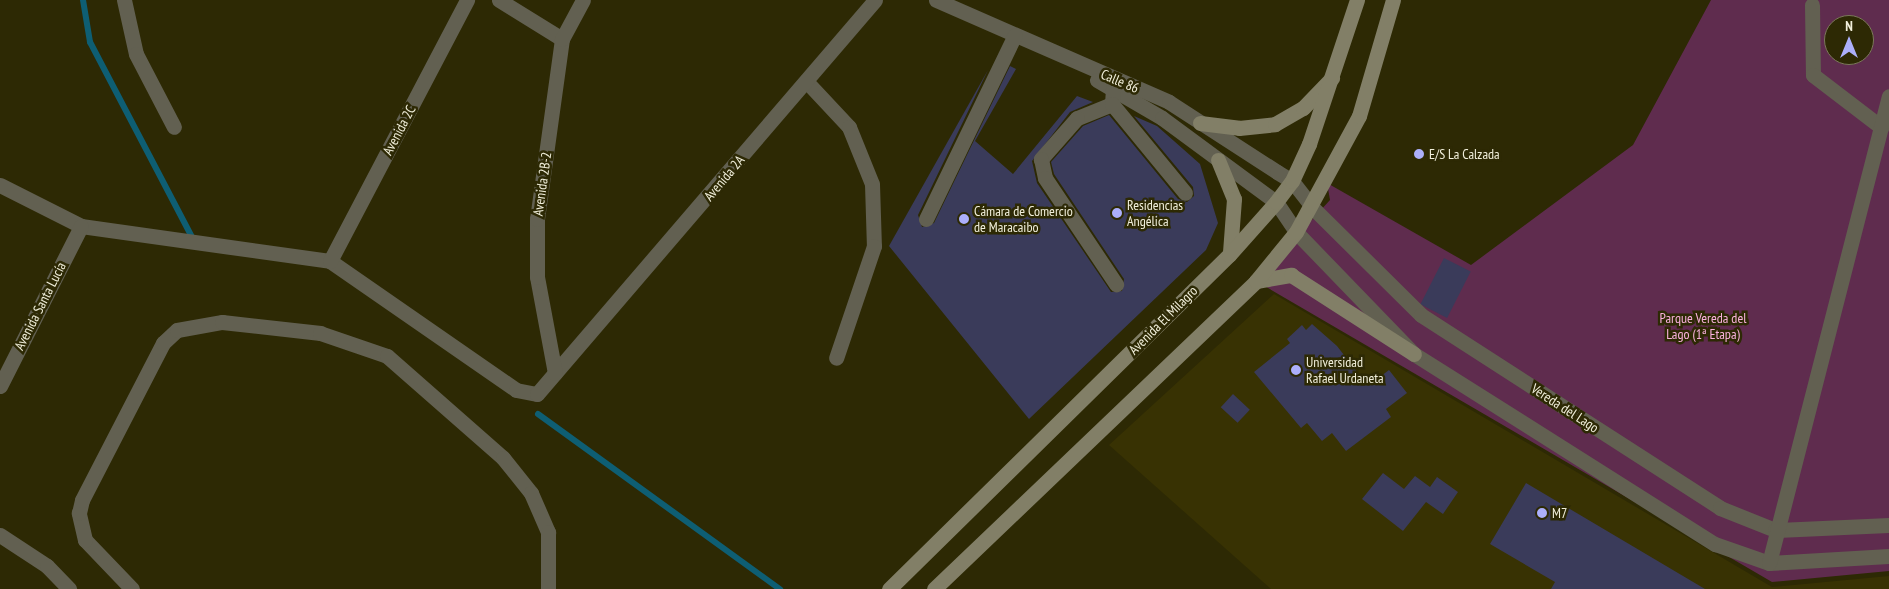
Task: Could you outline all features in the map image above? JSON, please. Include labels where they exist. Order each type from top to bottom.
[{"type":"main road","name":"Avenida El Milagro","points":[[889,589],[1229,254],[1276,202],[1292,181],[1336,73],[1357,0]]},
{"type":"main road","points":[[934,589],[1256,281],[1296,232],[1312,208],[1359,116],[1393,0]]},
{"type":"main road","points":[[1200,123],[1239,128],[1275,124],[1303,108],[1336,73]]},
{"type":"main road","points":[[1218,160],[1234,198],[1229,254]]},
{"type":"main road","points":[[1256,281],[1291,275],[1414,354]]},
{"type":"street","points":[[124,0],[136,54],[174,127]]},
{"type":"street","name":"Avenida 2C","points":[[330,261],[467,0]]},
{"type":"street","points":[[499,0],[562,40]]},
{"type":"street","name":"Avenida 2B-2","points":[[555,373],[535,251],[562,40],[583,0]]},
{"type":"street","name":"Avenida 2A","points":[[330,261],[516,390],[537,394],[875,0]]},
{"type":"street","name":"Calle 86","points":[[936,0],[1169,102],[1292,181]]},
{"type":"street","points":[[1812,5],[1813,75],[1881,127]]},
{"type":"street","points":[[926,218],[1015,35]]},
{"type":"street","points":[[1036,44],[1112,97],[1218,160],[1276,202],[1296,232],[1414,354],[1715,544],[1769,563],[1889,556]]},
{"type":"street","points":[[806,81],[849,127],[872,184],[874,246],[836,358]]},
{"type":"street","points":[[1769,563],[1775,530],[1889,96]]},
{"type":"street","points":[[1112,97],[1185,193]]},
{"type":"street","points":[[1112,97],[1077,118],[1041,159],[1045,178],[1116,284]]},
{"type":"street","name":"Vereda del Lago","points":[[1292,181],[1312,208],[1421,315],[1720,508],[1775,530],[1889,525]]},
{"type":"street","points":[[0,185],[80,226],[330,261]]},
{"type":"street","name":"Avenida Santa Lucía","points":[[0,386],[80,226]]},
{"type":"street","points":[[132,589],[85,540],[79,513],[82,500],[163,343],[177,330],[222,322],[320,333],[387,356],[503,458],[532,493],[548,532],[548,589]]},
{"type":"street","points":[[0,535],[47,566],[69,589]]},
{"type":"shaded area","name":"Universidad Rafael Urdaneta","points":[[1274,294],[1772,587],[1889,576],[1889,589],[1271,589],[1109,445]]},
{"type":"green space","name":"Parque Vereda del Lago (1ª Etapa)","points":[[1711,0],[1889,0],[1889,571],[1772,582],[1256,281],[1330,200],[1327,183],[1471,265],[1633,145]]},
{"type":"building","points":[[1010,66],[1016,69],[975,141],[1013,174],[1077,96],[1093,102],[1070,112],[1032,161],[1037,183],[1111,292],[1122,291],[1124,279],[1054,174],[1051,162],[1083,126],[1109,115],[1178,199],[1187,202],[1194,196],[1193,187],[1134,116],[1157,126],[1200,164],[1218,223],[1206,250],[1029,419],[889,246],[988,70],[918,215],[922,227],[934,223]]},
{"type":"building","points":[[1444,258],[1471,272],[1447,318],[1420,304]]},
{"type":"building","points":[[1312,324],[1337,346],[1368,386],[1389,370],[1407,393],[1386,409],[1391,417],[1346,451],[1332,433],[1322,441],[1307,423],[1301,428],[1254,372],[1290,343],[1287,339],[1302,325],[1306,330]]},
{"type":"building","points":[[1233,394],[1250,410],[1238,423],[1221,407]]},
{"type":"building","points":[[1383,473],[1404,489],[1415,476],[1430,487],[1437,477],[1458,492],[1443,514],[1426,502],[1403,531],[1362,499]]},
{"type":"building","name":"M7","points":[[1526,483],[1705,589],[1551,589],[1555,582],[1490,544]]},
{"type":"waterway","points":[[83,0],[90,42],[193,239]]},
{"type":"waterway","points":[[538,414],[780,589]]},
{"type":"place","name":"E/S La Calzada","points":[[1419,154]]},
{"type":"place","name":"Residencias Angélica","points":[[1117,213]]},
{"type":"place","name":"Cámara de Comercio de Maracaibo","points":[[964,219]]},
{"type":"place","name":"Universidad Rafael Urdaneta","points":[[1296,370]]},
{"type":"place","name":"M7","points":[[1542,513]]}]
